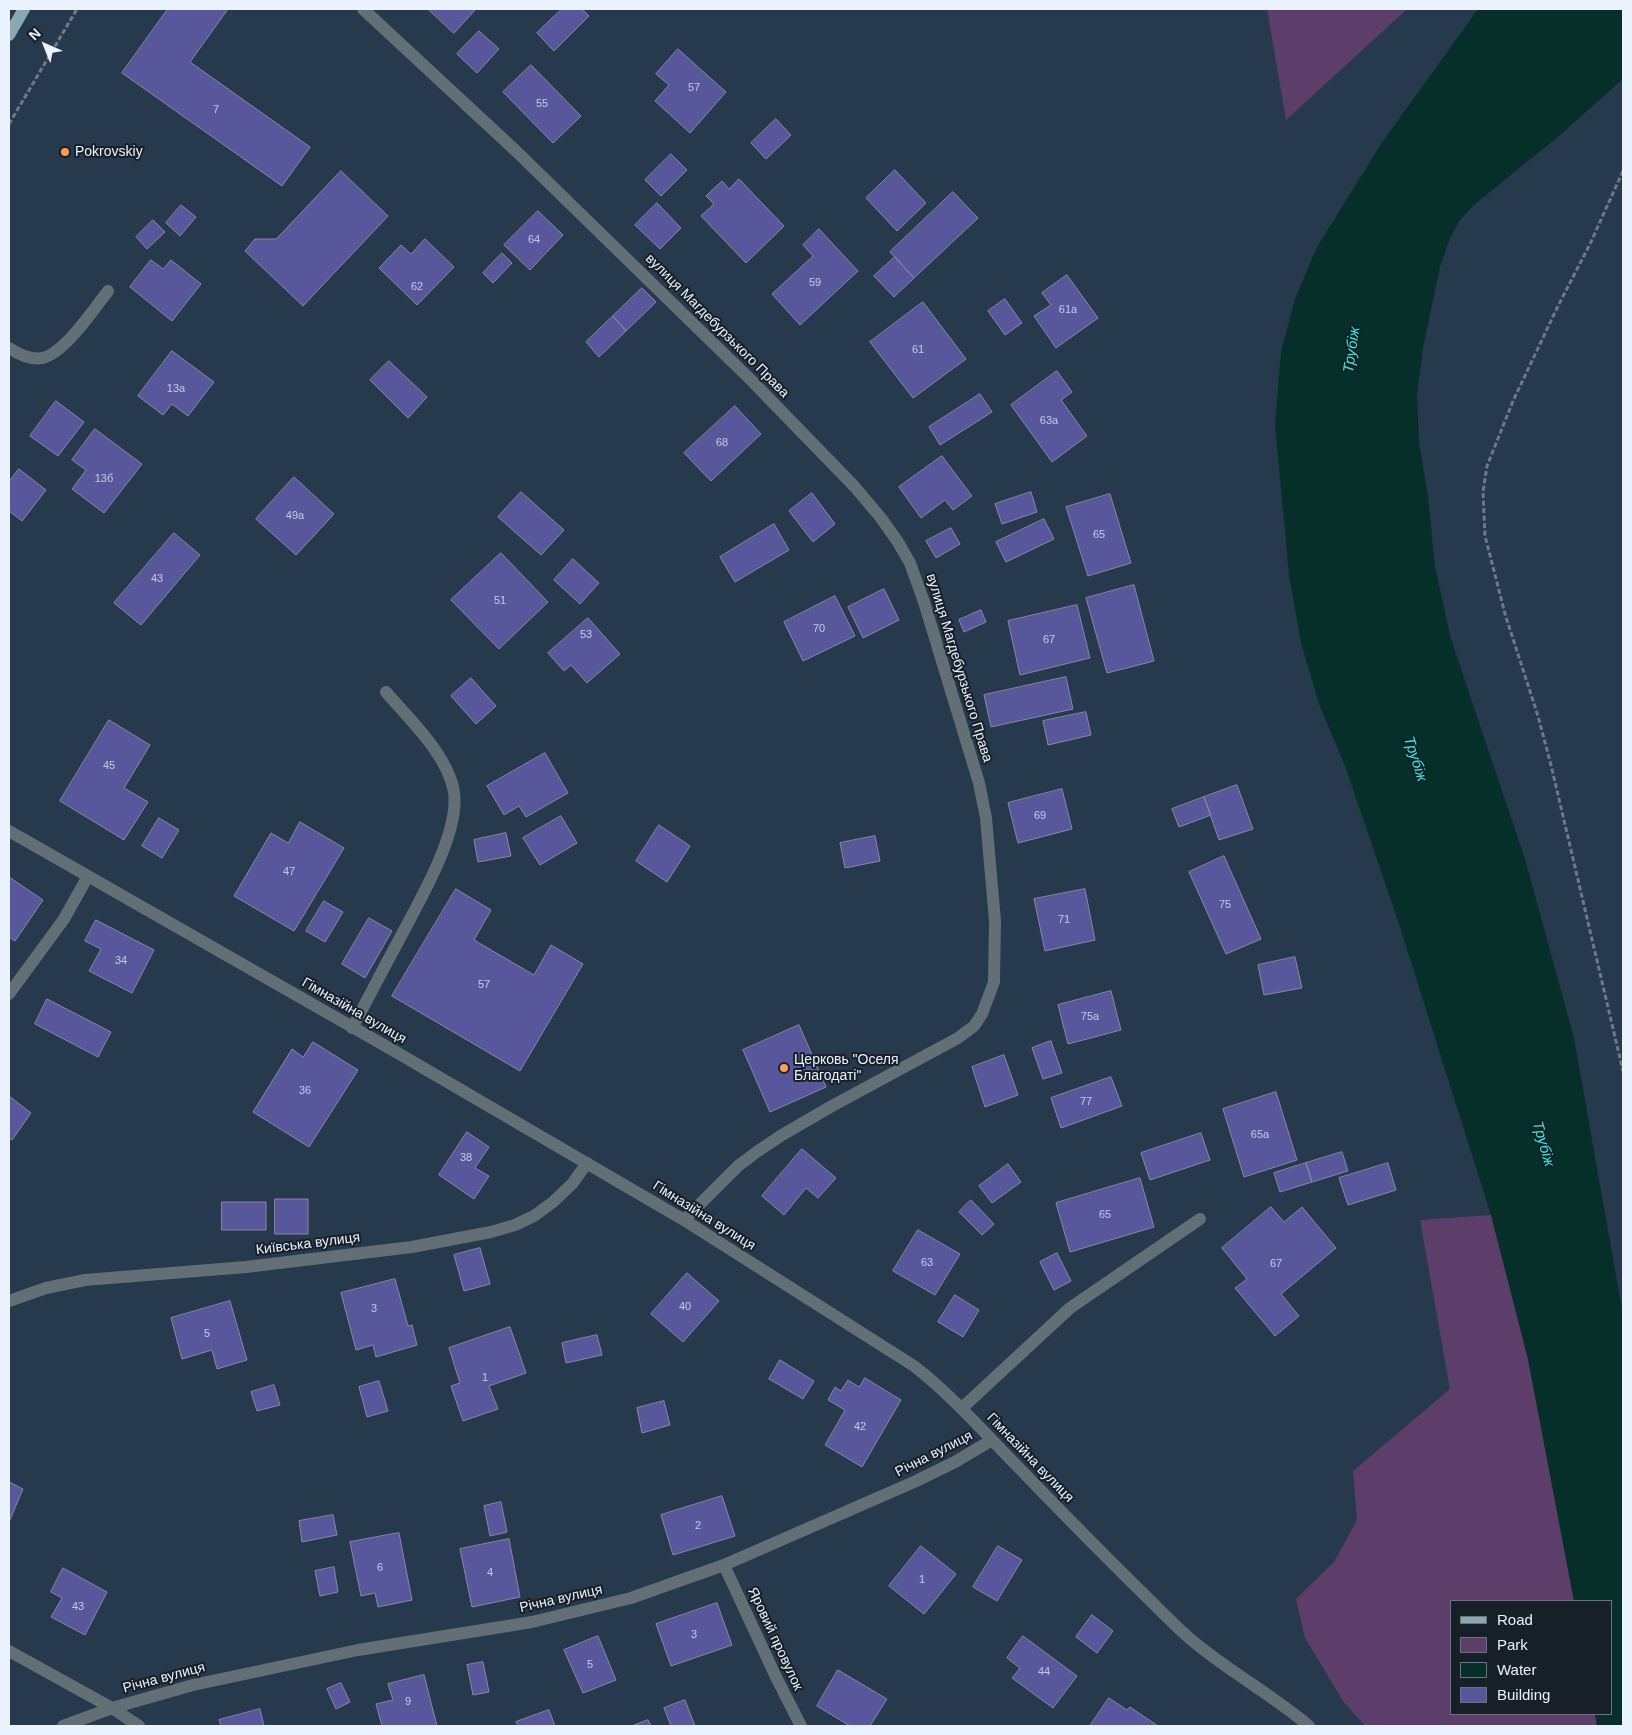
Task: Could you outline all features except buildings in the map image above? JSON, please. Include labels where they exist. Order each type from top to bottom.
[{"type":"main road","points":[[9,35],[24,9]]},
{"type":"street","name":"вулиця Магдебурзького Права","points":[[363,9],[516,151],[724,353],[854,486],[881,518],[910,563],[924,602],[979,783],[986,818],[995,921],[994,982],[982,1014],[974,1026],[958,1038],[816,1116],[758,1151],[738,1166],[684,1220]]},
{"type":"street","points":[[9,348],[30,358],[43,358],[54,352],[66,342],[108,292]]},
{"type":"street","points":[[352,1028],[436,868],[448,837],[454,806],[454,792],[450,778],[434,749],[386,692]]},
{"type":"street","name":"Гімназійна вулиця","points":[[9,831],[684,1220],[914,1366],[962,1408],[1174,1624],[1200,1647],[1261,1689],[1309,1726]]},
{"type":"street","points":[[9,994],[64,919],[88,876]]},
{"type":"street","name":"Київська вулиця","points":[[9,1301],[46,1288],[85,1280],[256,1266],[412,1247],[491,1232],[515,1226],[534,1216],[553,1202],[572,1184],[587,1163]]},
{"type":"street","points":[[962,1408],[1070,1308],[1200,1218]]},
{"type":"street","name":"Річна вулиця","points":[[112,1708],[193,1685],[260,1670],[358,1650],[532,1622],[632,1598],[724,1565],[914,1482],[955,1462],[992,1440]]},
{"type":"street","name":"Яровий провулок","points":[[724,1565],[776,1678],[801,1726]]},
{"type":"street","points":[[9,1651],[112,1708],[139,1726]]},
{"type":"street","points":[[63,1726],[112,1708]]},
{"type":"path","points":[[9,124],[77,9]]},
{"type":"path","points":[[1623,172],[1509,409],[1487,466],[1483,492],[1485,536],[1505,614],[1538,716],[1551,765],[1623,1071]]},
{"type":"green space","points":[[1267,9],[1407,9],[1286,120]]},
{"type":"green space","points":[[1491,1215],[1528,1359],[1574,1600],[1450,1600],[1450,1715],[1595,1715],[1597,1726],[1365,1726],[1343,1701],[1305,1638],[1296,1599],[1334,1562],[1357,1520],[1353,1471],[1450,1389],[1420,1220]]},
{"type":"water","name":"Трубіж","points":[[1478,9],[1623,9],[1623,79],[1559,136],[1475,204],[1460,220],[1450,238],[1440,267],[1423,348],[1417,395],[1419,443],[1428,496],[1435,567],[1451,639],[1525,859],[1574,1038],[1623,1315],[1623,1726],[1597,1726],[1595,1715],[1612,1715],[1612,1600],[1574,1600],[1528,1359],[1491,1215],[1398,921],[1345,766],[1319,704],[1301,643],[1289,575],[1275,424],[1281,352],[1295,299],[1317,247],[1381,144]]},
{"type":"place","name":"Pokrovskiy","points":[[65,152]]},
{"type":"place","name":"Церковь \"Оселя Благодаті\"","points":[[784,1068]]}]
